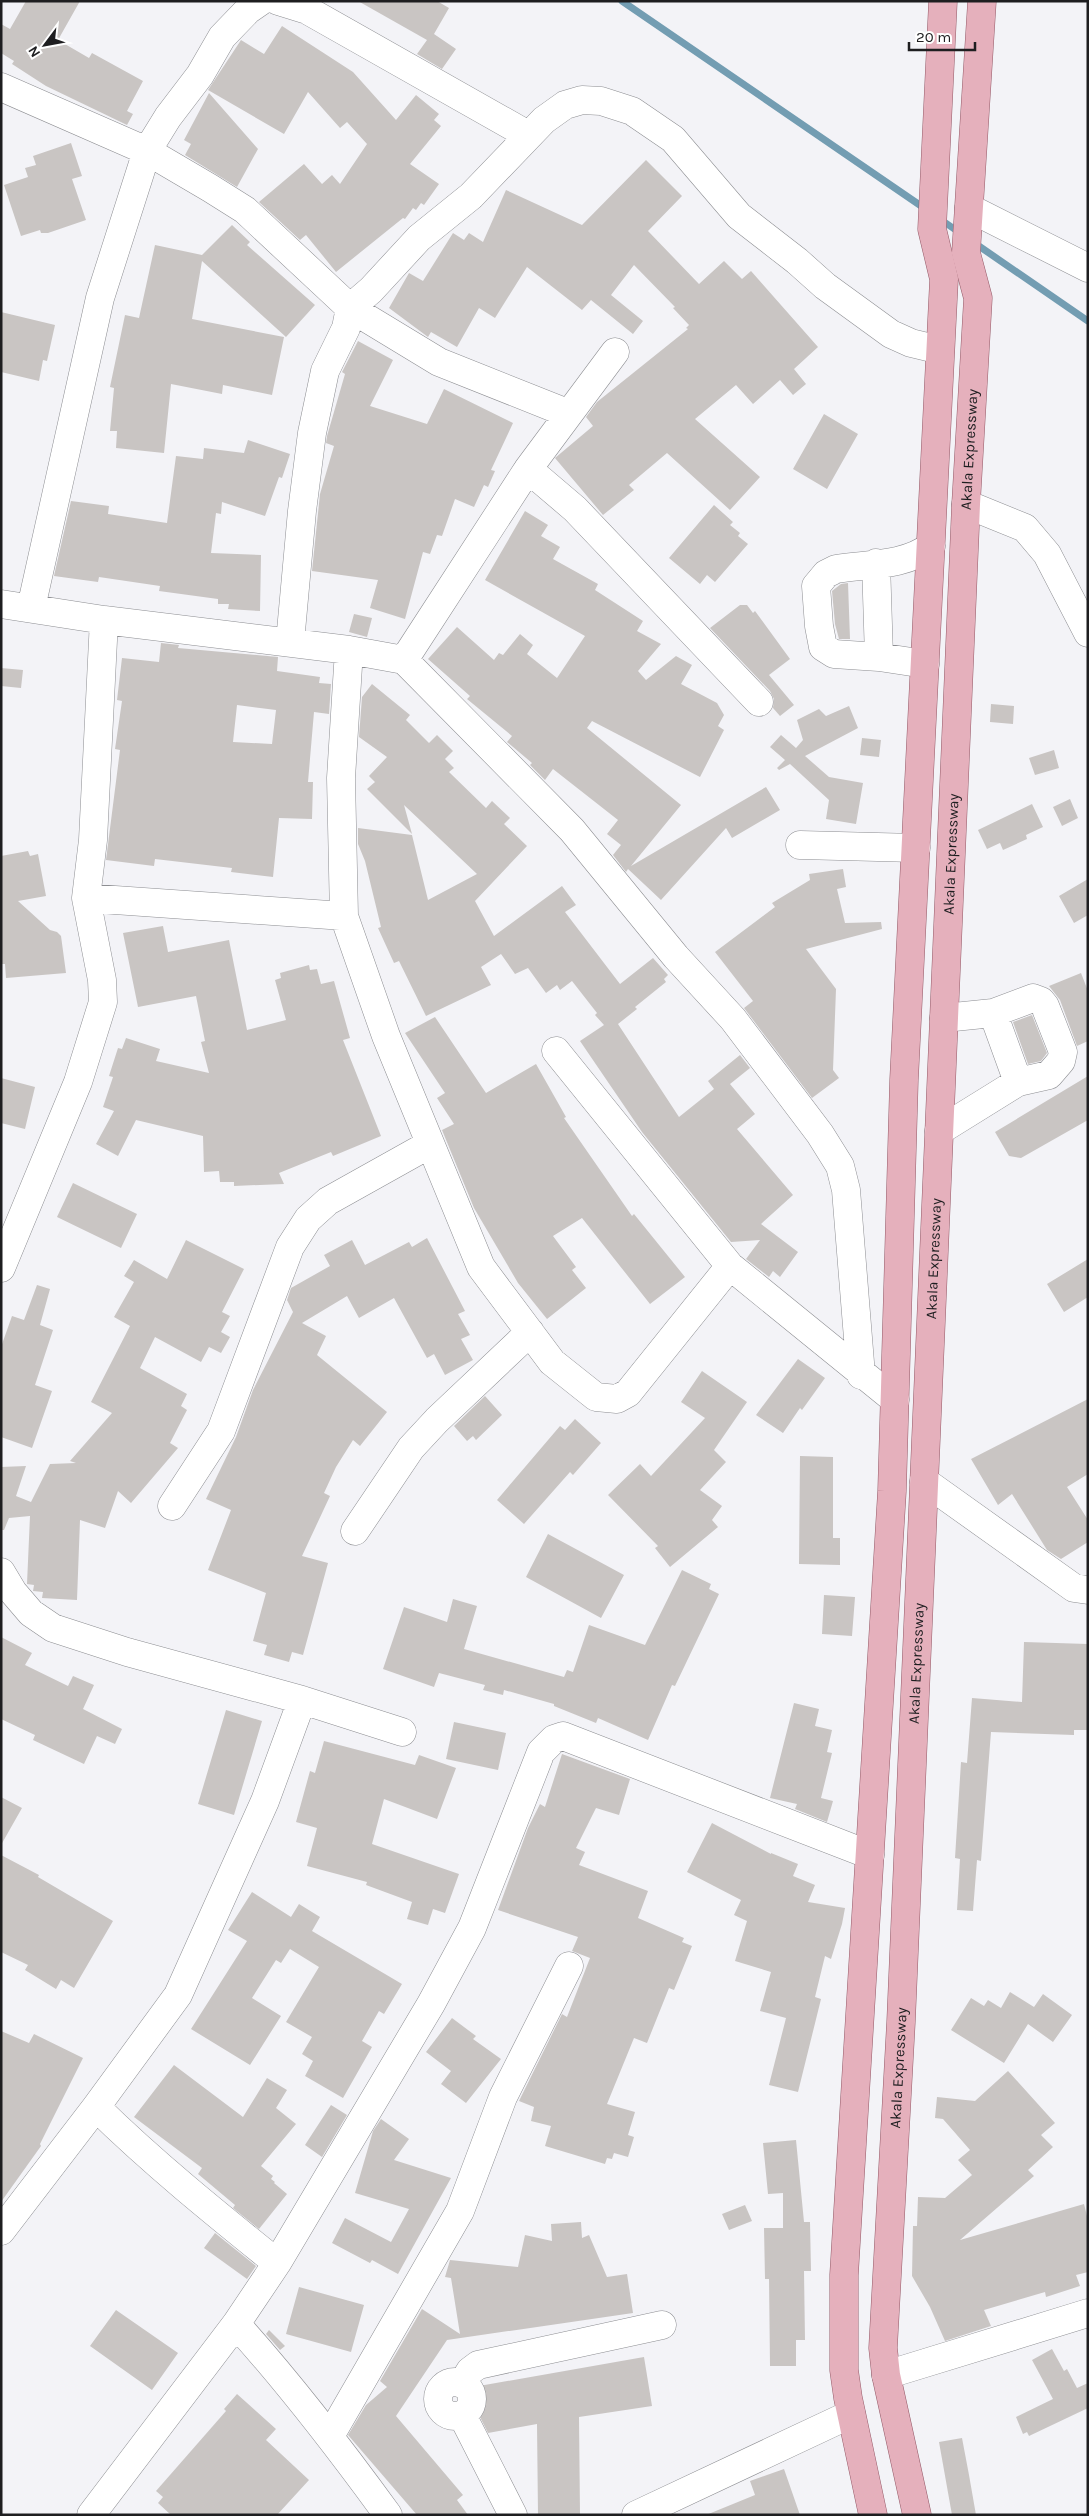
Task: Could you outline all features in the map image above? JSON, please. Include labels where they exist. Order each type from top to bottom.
[{"type":"main road","points":[[873,2515],[851,2414],[844,2370],[844,2275],[891,1500],[903,1125],[944,279],[932,229],[944,1]]},
{"type":"main road","name":"Akala Expressway","points":[[917,2515],[886,2375],[883,2348],[900,2022],[966,504],[978,298],[966,253],[982,1]]},
{"type":"main road","points":[[925,664],[959,666]]},
{"type":"main road","points":[[903,1125],[939,1131]]},
{"type":"main road","points":[[860,2014],[900,2022]]},
{"type":"street","points":[[31,608],[100,298],[148,151],[168,117],[200,76],[222,38],[248,10],[261,1]]},
{"type":"street","points":[[278,1],[307,10],[528,135]]},
{"type":"street","points":[[1,87],[148,151],[245,210],[350,308],[439,362],[567,413]]},
{"type":"street","points":[[290,642],[302,511],[312,432],[325,371],[346,328],[350,308],[371,290],[419,238],[470,196],[528,135],[544,120],[565,105],[582,100],[601,101],[632,112],[673,139],[739,216],[796,260],[825,286],[892,334],[911,343],[940,350]]},
{"type":"street","points":[[970,208],[1088,268]]},
{"type":"street","points":[[404,660],[528,469],[567,413],[615,352]]},
{"type":"street","points":[[528,469],[575,509],[759,702]]},
{"type":"street","points":[[966,504],[1025,528],[1046,554],[1088,633]]},
{"type":"street","points":[[925,664],[879,657],[834,654],[823,647],[819,626],[816,586],[826,574],[836,569],[906,560],[921,554],[931,546]]},
{"type":"street","points":[[876,563],[879,657]]},
{"type":"street","points":[[1,604],[104,620],[350,650],[404,660],[572,830],[676,957],[733,1019],[820,1134],[840,1166],[846,1190],[861,1376]]},
{"type":"street","points":[[1,1268],[78,1082],[103,1002],[102,980],[86,898],[93,840],[104,620]]},
{"type":"street","points":[[350,650],[341,778],[344,916],[386,1036],[481,1267],[552,1362],[596,1397],[618,1400],[628,1394],[730,1266]]},
{"type":"street","points":[[800,845],[916,848]]},
{"type":"street","points":[[86,898],[344,916]]},
{"type":"street","points":[[939,1131],[1018,1082],[1049,1075],[1061,1062],[1063,1052],[1041,1001],[1033,998],[993,1013],[944,1018]]},
{"type":"street","points":[[993,1013],[1018,1082]]},
{"type":"street","points":[[556,1051],[730,1266],[861,1376],[894,1400]]},
{"type":"street","points":[[172,1506],[221,1431],[290,1247],[308,1219],[328,1201],[430,1144]]},
{"type":"street","points":[[355,1531],[412,1448],[437,1420],[530,1332]]},
{"type":"street","points":[[924,1480],[1074,1588],[1088,1590]]},
{"type":"street","points":[[1,1572],[12,1592],[31,1613],[53,1628],[127,1652],[302,1700],[402,1732]]},
{"type":"street","points":[[1,2231],[96,2107],[178,1995],[265,1801],[302,1700]]},
{"type":"street","points":[[107,2508],[277,2263],[431,2004],[472,1928],[541,1752],[554,1739],[563,1736],[870,1855]]},
{"type":"street","points":[[330,2436],[460,2211],[503,2096],[569,1966]]},
{"type":"street","points":[[96,2107],[134,2145],[181,2186],[277,2263]]},
{"type":"street","points":[[886,2375],[1088,2313]]},
{"type":"street","points":[[236,2324],[274,2366],[330,2436],[388,2515]]},
{"type":"street","points":[[513,2515],[462,2415],[472,2403],[472,2396],[462,2384],[470,2371],[478,2365],[662,2325]]},
{"type":"street","points":[[636,2515],[851,2414]]},
{"type":"building","points":[[26,1],[80,1],[58,40],[89,58],[92,53],[143,81],[127,111],[133,114],[127,125],[46,86],[12,64],[14,61],[1,53],[1,24],[10,29]]},
{"type":"building","points":[[358,1],[437,1],[449,8],[434,34],[456,49],[442,69],[417,54],[427,40]]},
{"type":"building","points":[[282,26],[353,72],[396,120],[416,95],[439,114],[434,120],[441,126],[410,164],[439,184],[424,205],[421,203],[416,210],[413,208],[405,219],[403,218],[336,272],[306,235],[300,240],[259,202],[304,164],[322,184],[332,175],[340,184],[367,144],[347,122],[340,128],[308,92],[284,134],[208,90],[241,40],[264,54]]},
{"type":"building","points":[[209,93],[258,149],[237,187],[185,155],[191,144],[184,140]]},
{"type":"building","points":[[71,143],[82,176],[72,179],[86,220],[48,233],[41,233],[40,230],[21,236],[4,185],[28,177],[25,168],[36,165],[33,156]]},
{"type":"building","points":[[646,160],[682,196],[648,231],[699,284],[724,261],[742,279],[751,271],[818,347],[794,369],[806,384],[793,395],[780,380],[753,404],[736,385],[695,419],[760,477],[730,510],[667,453],[629,485],[634,490],[603,515],[555,458],[593,426],[586,417],[597,402],[688,329],[686,328],[689,325],[673,308],[675,307],[634,265],[611,295],[643,321],[633,334],[591,300],[582,310],[527,267],[495,318],[479,308],[457,347],[431,332],[428,337],[389,308],[409,273],[423,281],[453,233],[464,240],[469,233],[483,242],[506,190],[582,225]]},
{"type":"building","points":[[232,225],[250,242],[247,245],[315,305],[286,337],[202,261],[192,319],[284,337],[272,395],[223,385],[222,394],[171,384],[164,453],[116,448],[117,431],[110,431],[114,388],[110,387],[125,315],[139,318],[155,245],[202,255]]},
{"type":"building","points":[[1,312],[55,325],[47,361],[43,360],[39,381],[1,372]]},
{"type":"building","points":[[358,341],[393,360],[370,406],[427,424],[444,389],[513,423],[491,470],[495,471],[488,487],[484,485],[474,507],[455,499],[442,536],[437,535],[430,554],[423,552],[405,619],[370,608],[378,580],[312,571],[320,494],[334,446],[326,443],[327,436],[345,374],[342,372]]},
{"type":"building","points":[[824,414],[858,434],[827,489],[793,469]]},
{"type":"building","points":[[248,440],[290,454],[282,478],[279,477],[265,516],[222,502],[221,514],[216,513],[211,553],[261,555],[260,611],[228,609],[229,604],[218,604],[218,599],[159,591],[160,586],[99,577],[98,582],[54,576],[71,501],[109,506],[108,514],[167,523],[176,456],[203,459],[204,448],[244,453]]},
{"type":"building","points":[[714,505],[733,522],[730,525],[740,533],[738,536],[748,544],[715,582],[707,575],[700,584],[669,558]]},
{"type":"building","points":[[525,511],[548,525],[541,536],[560,547],[553,559],[598,584],[595,590],[643,621],[637,631],[661,644],[638,671],[646,680],[676,656],[692,665],[681,684],[717,703],[724,715],[718,726],[724,730],[700,777],[592,721],[587,728],[681,805],[631,866],[766,787],[780,810],[732,838],[726,828],[661,900],[628,869],[626,872],[613,855],[621,845],[607,834],[618,820],[553,769],[545,780],[530,765],[532,763],[507,742],[512,736],[467,699],[470,696],[428,659],[457,627],[494,660],[499,653],[503,655],[520,634],[533,645],[527,654],[557,678],[585,636],[485,580]]},
{"type":"building","points":[[848,583],[850,639],[839,639],[835,624],[832,591],[841,584]]},
{"type":"building","points":[[740,605],[747,605],[753,613],[755,611],[790,659],[769,675],[794,705],[780,716],[773,708],[774,699],[770,691],[710,628]]},
{"type":"building","points":[[354,614],[372,618],[367,637],[349,632]]},
{"type":"building","points":[[161,643],[179,645],[178,648],[278,657],[277,671],[320,677],[319,683],[331,684],[329,714],[314,712],[308,782],[313,782],[312,819],[279,818],[273,877],[231,872],[232,868],[155,859],[154,866],[106,860],[120,750],[115,749],[122,701],[117,700],[122,658],[159,662]],"holes":[[[237,705],[276,710],[272,744],[233,742]]]},
{"type":"building","points":[[1,668],[23,670],[21,688],[1,686]]},
{"type":"building","points":[[372,684],[410,715],[406,720],[429,743],[437,735],[453,751],[445,759],[454,768],[449,772],[486,808],[492,801],[510,818],[504,824],[527,846],[475,901],[494,936],[562,886],[576,905],[565,912],[620,984],[653,958],[668,975],[664,979],[666,982],[635,1007],[637,1009],[618,1024],[679,1117],[714,1089],[708,1081],[740,1055],[750,1068],[730,1084],[755,1114],[737,1129],[793,1195],[761,1224],[798,1252],[780,1277],[773,1271],[769,1277],[746,1259],[760,1240],[731,1242],[642,1132],[580,1041],[604,1025],[572,981],[560,990],[557,985],[546,993],[528,968],[515,974],[501,954],[481,967],[491,985],[426,1016],[399,961],[394,963],[378,928],[381,927],[365,861],[358,844],[358,828],[412,835],[428,900],[477,874],[404,805],[412,834],[367,789],[375,782],[369,776],[387,757],[359,737],[362,697]]},
{"type":"building","points":[[991,704],[1014,706],[1013,724],[990,722]]},
{"type":"building","points":[[849,706],[858,728],[805,756],[829,777],[863,783],[856,824],[826,819],[829,800],[790,764],[779,770],[777,768],[785,760],[770,747],[781,735],[796,748],[803,740],[797,720],[819,709],[826,716]]},
{"type":"building","points":[[862,738],[881,740],[879,757],[860,755]]},
{"type":"building","points":[[1054,750],[1059,768],[1035,775],[1029,758]]},
{"type":"building","points":[[1070,799],[1078,818],[1062,826],[1053,807]]},
{"type":"building","points":[[1032,804],[1043,827],[1026,835],[1027,839],[1003,850],[1000,843],[987,849],[978,830]]},
{"type":"building","points":[[28,851],[30,856],[38,854],[46,896],[18,901],[50,930],[57,932],[61,936],[66,973],[6,978],[5,964],[1,964],[1,856]]},
{"type":"building","points":[[843,869],[846,887],[837,889],[845,923],[881,922],[882,929],[806,949],[836,989],[833,1070],[839,1078],[812,1098],[744,1008],[753,1001],[715,952],[775,907],[772,903],[810,880],[809,874]]},
{"type":"building","points":[[1088,879],[1088,915],[1074,923],[1059,896]]},
{"type":"building","points":[[163,926],[168,952],[229,940],[247,1030],[286,1020],[275,980],[281,978],[280,973],[309,965],[310,970],[317,969],[321,984],[334,981],[350,1038],[343,1040],[381,1136],[333,1156],[331,1152],[279,1173],[284,1184],[234,1186],[234,1182],[220,1182],[219,1171],[204,1172],[203,1136],[136,1120],[118,1156],[96,1144],[114,1111],[103,1107],[113,1077],[109,1076],[118,1048],[122,1049],[126,1038],[160,1049],[156,1061],[209,1073],[201,1042],[205,1041],[196,996],[138,1007],[123,933]]},
{"type":"building","points":[[1081,973],[1088,991],[1088,1041],[1077,1046],[1060,1000],[1049,986]]},
{"type":"building","points":[[1032,1015],[1047,1053],[1041,1061],[1028,1064],[1013,1022]]},
{"type":"building","points":[[435,1017],[486,1093],[536,1064],[566,1117],[564,1118],[632,1216],[634,1214],[685,1277],[650,1304],[582,1218],[553,1236],[576,1267],[572,1270],[586,1288],[547,1319],[518,1283],[474,1208],[442,1130],[454,1124],[437,1098],[445,1093],[405,1033]]},
{"type":"building","points":[[1088,1076],[1088,1120],[1021,1158],[1009,1156],[995,1132]]},
{"type":"building","points":[[1,1078],[35,1087],[25,1129],[1,1123]]},
{"type":"building","points":[[73,1183],[137,1214],[121,1248],[57,1217]]},
{"type":"building","points":[[427,1238],[465,1311],[458,1314],[470,1335],[461,1339],[473,1360],[445,1375],[434,1354],[427,1358],[394,1298],[359,1318],[347,1296],[302,1323],[326,1336],[317,1355],[387,1412],[360,1446],[353,1440],[336,1467],[324,1493],[330,1496],[302,1556],[328,1563],[303,1655],[292,1652],[289,1662],[264,1655],[267,1645],[253,1641],[266,1593],[208,1570],[231,1510],[206,1499],[236,1437],[253,1390],[293,1312],[287,1300],[291,1288],[330,1266],[324,1255],[352,1240],[365,1265],[409,1242],[412,1247]]},
{"type":"building","points":[[186,1240],[244,1269],[222,1312],[230,1316],[221,1332],[230,1337],[221,1353],[209,1347],[201,1362],[155,1337],[140,1368],[187,1394],[181,1406],[187,1410],[170,1443],[178,1448],[131,1503],[118,1491],[105,1528],[80,1520],[77,1600],[42,1598],[43,1592],[33,1591],[34,1585],[27,1584],[30,1516],[9,1518],[4,1530],[1,1530],[1,1467],[26,1466],[16,1496],[31,1502],[50,1464],[76,1463],[70,1461],[112,1413],[91,1402],[130,1326],[114,1317],[134,1282],[124,1276],[134,1260],[167,1279]]},
{"type":"building","points":[[1088,1259],[1088,1297],[1064,1312],[1047,1284]]},
{"type":"building","points":[[37,1285],[50,1289],[40,1325],[53,1330],[35,1385],[52,1391],[32,1448],[1,1437],[1,1347],[12,1316],[24,1320]]},
{"type":"building","points":[[798,1359],[825,1378],[802,1410],[800,1408],[783,1433],[756,1415]]},
{"type":"building","points":[[702,1371],[747,1402],[714,1450],[726,1462],[700,1490],[722,1506],[712,1520],[718,1527],[670,1567],[655,1548],[658,1546],[608,1495],[640,1464],[651,1476],[705,1418],[681,1402]]},
{"type":"building","points":[[485,1396],[502,1415],[476,1440],[473,1436],[467,1441],[454,1426]]},
{"type":"building","points":[[1088,1399],[1088,1474],[1067,1487],[1088,1520],[1088,1542],[1061,1559],[1047,1550],[1012,1494],[998,1505],[971,1459]]},
{"type":"building","points":[[575,1419],[601,1443],[573,1475],[570,1472],[524,1524],[497,1500],[560,1426],[565,1430]]},
{"type":"building","points":[[800,1456],[833,1457],[833,1538],[840,1538],[840,1565],[799,1564]]},
{"type":"building","points":[[548,1534],[624,1575],[601,1618],[526,1577]]},
{"type":"building","points":[[682,1570],[711,1584],[709,1589],[719,1594],[675,1686],[672,1685],[648,1740],[598,1718],[596,1723],[554,1706],[554,1704],[504,1690],[503,1695],[483,1690],[485,1685],[439,1673],[434,1687],[383,1669],[404,1607],[447,1622],[453,1599],[477,1606],[464,1649],[564,1677],[567,1670],[573,1672],[589,1625],[645,1645]]},
{"type":"building","points":[[824,1595],[855,1597],[852,1636],[822,1634]]},
{"type":"building","points":[[1,1637],[32,1653],[25,1665],[68,1686],[73,1676],[94,1685],[83,1709],[122,1729],[115,1744],[97,1736],[84,1764],[33,1740],[35,1735],[1,1719]]},
{"type":"building","points":[[1024,1642],[1088,1644],[1088,1730],[1074,1730],[1074,1735],[991,1732],[981,1861],[977,1860],[973,1911],[957,1910],[960,1859],[955,1858],[961,1762],[967,1763],[972,1698],[1022,1702]]},
{"type":"building","points":[[794,1703],[819,1709],[815,1726],[832,1730],[827,1752],[832,1753],[821,1798],[833,1801],[827,1822],[795,1809],[797,1804],[770,1798]]},
{"type":"building","points":[[226,1710],[262,1721],[234,1815],[198,1804]]},
{"type":"building","points":[[454,1722],[506,1733],[498,1770],[446,1759]]},
{"type":"building","points":[[324,1741],[415,1765],[419,1755],[456,1768],[437,1819],[384,1799],[372,1844],[459,1874],[445,1913],[433,1909],[428,1925],[407,1919],[412,1902],[366,1885],[367,1882],[307,1866],[317,1828],[296,1822],[310,1771],[315,1773]]},
{"type":"building","points":[[562,1754],[630,1779],[619,1815],[596,1808],[576,1848],[585,1852],[579,1865],[648,1891],[638,1918],[684,1938],[682,1942],[692,1946],[674,1990],[669,1988],[647,2043],[634,2038],[607,2104],[635,2112],[628,2135],[634,2137],[628,2157],[614,2153],[612,2159],[607,2158],[605,2164],[545,2146],[551,2126],[531,2121],[534,2107],[519,2101],[562,2014],[567,2017],[590,1958],[572,1951],[578,1937],[498,1910],[528,1828],[540,1804],[545,1807]]},
{"type":"building","points":[[1,1797],[22,1808],[1,1845]]},
{"type":"building","points":[[712,1823],[771,1854],[798,1864],[793,1876],[815,1885],[808,1902],[845,1908],[831,1959],[825,1956],[815,1997],[821,1999],[798,2092],[769,2085],[786,2018],[760,2011],[771,1972],[735,1961],[747,1921],[734,1915],[741,1900],[687,1872]]},
{"type":"building","points":[[1,1855],[39,1875],[38,1877],[113,1921],[74,1988],[61,1980],[56,1989],[25,1970],[28,1965],[1,1952]]},
{"type":"building","points":[[252,1892],[291,1917],[299,1904],[320,1917],[312,1931],[402,1984],[384,2014],[379,2011],[362,2041],[372,2047],[343,2098],[305,2076],[313,2061],[302,2054],[312,2037],[286,2022],[319,1967],[290,1949],[281,1963],[276,1960],[252,1998],[281,2016],[250,2065],[191,2029],[247,1941],[228,1930]]},
{"type":"building","points":[[1010,1992],[1034,2007],[1043,1994],[1072,2015],[1053,2042],[1028,2024],[1004,2063],[951,2030],[971,1998],[984,2006],[988,2000],[1001,2008]]},
{"type":"building","points":[[452,2018],[476,2036],[473,2039],[501,2059],[466,2103],[441,2084],[451,2071],[426,2052]]},
{"type":"building","points":[[1,2031],[29,2043],[34,2034],[83,2058],[40,2144],[41,2146],[1,2202]]},
{"type":"building","points":[[174,2065],[243,2117],[267,2078],[287,2090],[276,2108],[296,2124],[261,2166],[273,2176],[271,2179],[274,2183],[287,2194],[259,2229],[233,2208],[235,2205],[198,2174],[202,2168],[134,2117]]},
{"type":"building","points":[[1008,2071],[1055,2123],[1041,2135],[1053,2147],[1028,2170],[1034,2176],[960,2240],[1084,2204],[1088,2220],[1088,2272],[1076,2275],[1080,2286],[1046,2297],[1045,2292],[984,2310],[991,2326],[945,2341],[930,2307],[912,2276],[913,2226],[917,2226],[918,2197],[945,2198],[972,2175],[958,2160],[970,2150],[943,2119],[935,2118],[937,2097],[975,2101]]},
{"type":"building","points":[[331,2105],[347,2115],[322,2157],[305,2145]]},
{"type":"building","points":[[381,2119],[409,2139],[394,2160],[451,2178],[398,2274],[372,2260],[370,2263],[332,2243],[345,2218],[391,2242],[409,2209],[355,2193],[373,2131]]},
{"type":"building","points":[[796,2140],[804,2222],[810,2222],[811,2271],[804,2271],[805,2340],[796,2340],[796,2366],[770,2366],[769,2279],[765,2279],[764,2228],[783,2228],[783,2193],[768,2194],[763,2143]]},
{"type":"building","points":[[745,2205],[752,2221],[729,2230],[722,2214]]},
{"type":"building","points":[[581,2222],[582,2238],[589,2235],[607,2277],[627,2274],[633,2313],[447,2340],[396,2416],[463,2495],[457,2500],[468,2515],[417,2515],[348,2435],[366,2405],[387,2387],[380,2381],[422,2309],[460,2334],[451,2278],[445,2277],[450,2260],[518,2267],[525,2235],[552,2241],[551,2224]]},
{"type":"building","points":[[215,2233],[256,2266],[247,2279],[204,2248]]},
{"type":"building","points":[[299,2287],[364,2305],[351,2352],[286,2334]]},
{"type":"building","points":[[116,2310],[178,2353],[152,2390],[90,2346]]},
{"type":"building","points":[[269,2330],[285,2346],[280,2350],[266,2334]]},
{"type":"building","points":[[1052,2349],[1064,2371],[1067,2369],[1077,2388],[1088,2383],[1088,2408],[1029,2436],[1027,2432],[1023,2434],[1016,2417],[1053,2399],[1032,2360]]},
{"type":"building","points":[[644,2357],[652,2406],[579,2417],[580,2515],[538,2515],[537,2424],[488,2433],[478,2413],[475,2393],[479,2386]]},
{"type":"building","points":[[237,2394],[276,2429],[266,2440],[309,2480],[277,2515],[171,2515],[158,2503],[163,2497],[156,2491],[226,2411],[224,2409]]},
{"type":"building","points":[[962,2438],[976,2515],[952,2515],[939,2442]]},
{"type":"building","points":[[784,2469],[800,2515],[706,2515],[755,2495],[750,2481]]},
{"type":"waterway","points":[[622,1],[927,210]]},
{"type":"waterway","points":[[940,219],[960,233]]},
{"type":"waterway","points":[[973,242],[1088,321]]}]
